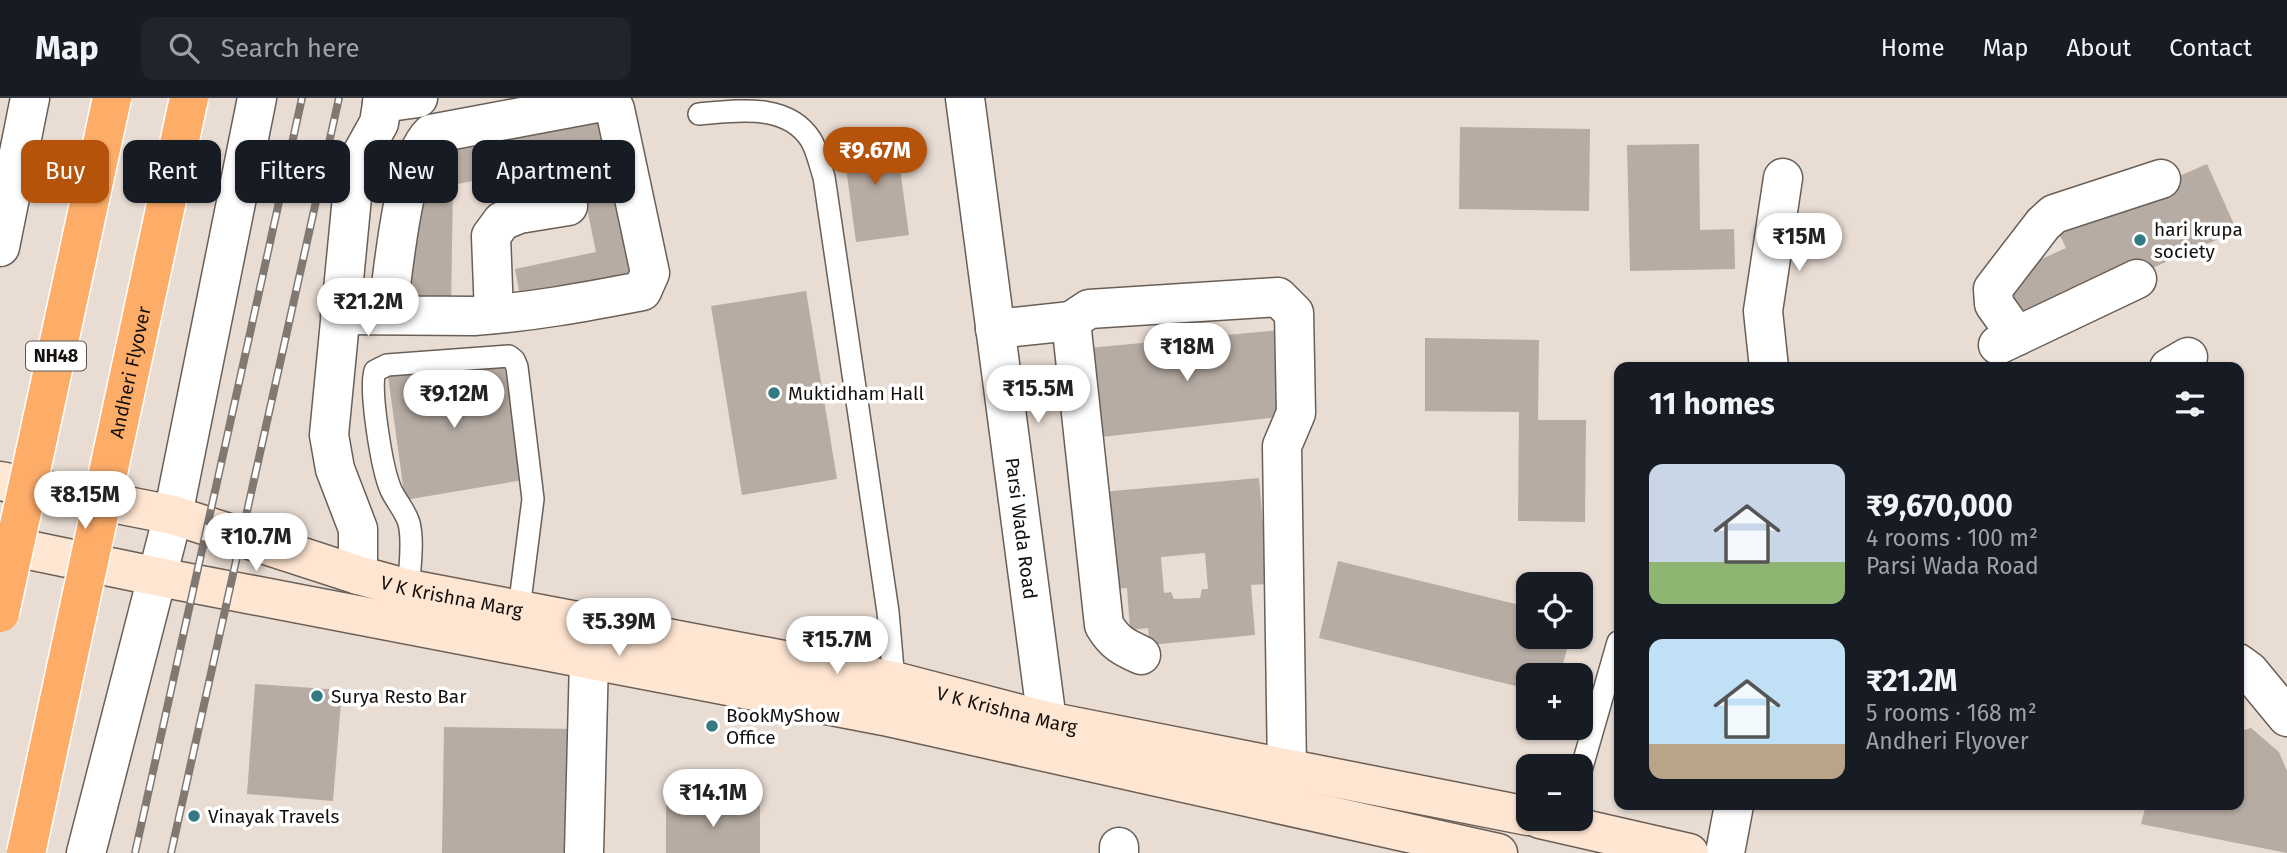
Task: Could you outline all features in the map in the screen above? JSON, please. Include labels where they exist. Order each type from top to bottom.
[{"type":"highway","name":"NH48","points":[[0,613],[112,98]]},
{"type":"highway","name":"Andheri Flyover","points":[[26,853],[189,98]]},
{"type":"main road","name":"V K Krishna Marg","points":[[0,481],[173,515],[409,589],[519,609],[1045,735],[1498,853]]},
{"type":"main road","name":"V K Krishna Marg","points":[[0,544],[589,659],[889,699]]},
{"type":"main road","name":"V K Krishna Marg","points":[[1045,735],[1287,769],[1516,815]]},
{"type":"main road","points":[[1593,830],[1689,853]]},
{"type":"street","points":[[0,247],[10,143],[30,98]]},
{"type":"street","points":[[86,853],[159,577],[257,98]]},
{"type":"street","name":"Parsi Wada Road","points":[[965,98],[1045,735]]},
{"type":"street","points":[[358,575],[358,529],[335,469],[329,435],[355,166],[395,100]]},
{"type":"street","points":[[340,315],[387,315],[494,314],[544,310],[642,291],[650,273],[615,109],[607,101],[431,134],[424,141],[407,186],[387,315]]},
{"type":"street","points":[[1768,362],[1763,311],[1783,178]]},
{"type":"street","points":[[2137,279],[1998,333],[1992,300],[1993,289],[2048,219],[2062,211],[2161,179]]},
{"type":"street","points":[[494,314],[491,236],[502,221],[519,214],[568,206]]},
{"type":"street","points":[[995,329],[1071,321],[1089,309],[1278,297],[1294,313],[1296,413],[1282,446],[1287,769]]},
{"type":"street","points":[[1071,321],[1104,625],[1112,640],[1141,655]]},
{"type":"street","points":[[584,853],[589,659]]},
{"type":"street","points":[[2244,667],[2287,717]]},
{"type":"street","points":[[1725,853],[1733,810]]},
{"type":"lane","points":[[699,114],[768,111],[790,120],[811,140],[824,177],[888,612],[889,699]]},
{"type":"lane","points":[[409,589],[410,528],[388,483],[373,394],[375,371],[387,365],[509,356],[517,367],[533,484],[532,513],[519,609]]},
{"type":"lane","points":[[1586,754],[1614,656]]},
{"type":"building","points":[[604,109],[610,140],[472,140],[472,181],[458,184],[458,140],[430,140]]},
{"type":"building","points":[[1460,127],[1590,129],[1589,211],[1459,209]]},
{"type":"building","points":[[895,131],[909,235],[856,242],[842,138]]},
{"type":"building","points":[[1699,144],[1700,230],[1734,229],[1735,269],[1630,271],[1627,145]]},
{"type":"building","name":"hari krupa society","points":[[2207,164],[2237,231],[2024,324],[2004,276],[2066,248],[2057,229]]},
{"type":"building","points":[[415,203],[453,203],[451,308],[397,297]]},
{"type":"building","points":[[586,203],[623,203],[639,282],[522,306],[515,269],[596,252]]},
{"type":"building","name":"Muktidham Hall","points":[[806,291],[837,479],[742,495],[711,306]]},
{"type":"building","points":[[1280,330],[1287,416],[1093,438],[1089,348]]},
{"type":"building","points":[[1425,338],[1539,340],[1538,420],[1586,420],[1585,522],[1518,521],[1519,412],[1425,411]]},
{"type":"building","points":[[504,364],[523,480],[405,500],[388,376]]},
{"type":"building","points":[[1259,478],[1268,584],[1251,585],[1255,635],[1150,645],[1148,628],[1130,630],[1127,588],[1110,589],[1102,492]],"holes":[[[1205,553],[1208,589],[1202,589],[1200,598],[1174,599],[1171,592],[1164,593],[1161,557]]]},
{"type":"building","points":[[1338,561],[1516,604],[1516,649],[1567,649],[1563,663],[1516,663],[1516,686],[1319,638]]},
{"type":"building","points":[[255,684],[342,690],[333,801],[247,794]]},
{"type":"building","points":[[444,727],[576,729],[574,853],[442,853]]},
{"type":"building","points":[[2251,728],[2279,752],[2287,771],[2287,853],[2141,824],[2145,810],[2244,810],[2244,730]]},
{"type":"building","points":[[666,805],[760,805],[760,853],[666,853]]},
{"type":"railway","points":[[135,853],[302,98]]},
{"type":"railway","points":[[171,853],[339,98]]},
{"type":"place","name":"hari krupa society","points":[[2140,240]]},
{"type":"place","name":"Muktidham Hall","points":[[774,393]]},
{"type":"place","name":"Surya Resto Bar","points":[[317,696]]},
{"type":"place","name":"BookMyShow Office","points":[[712,726]]},
{"type":"place","name":"Vinayak Travels","points":[[194,816]]}]
